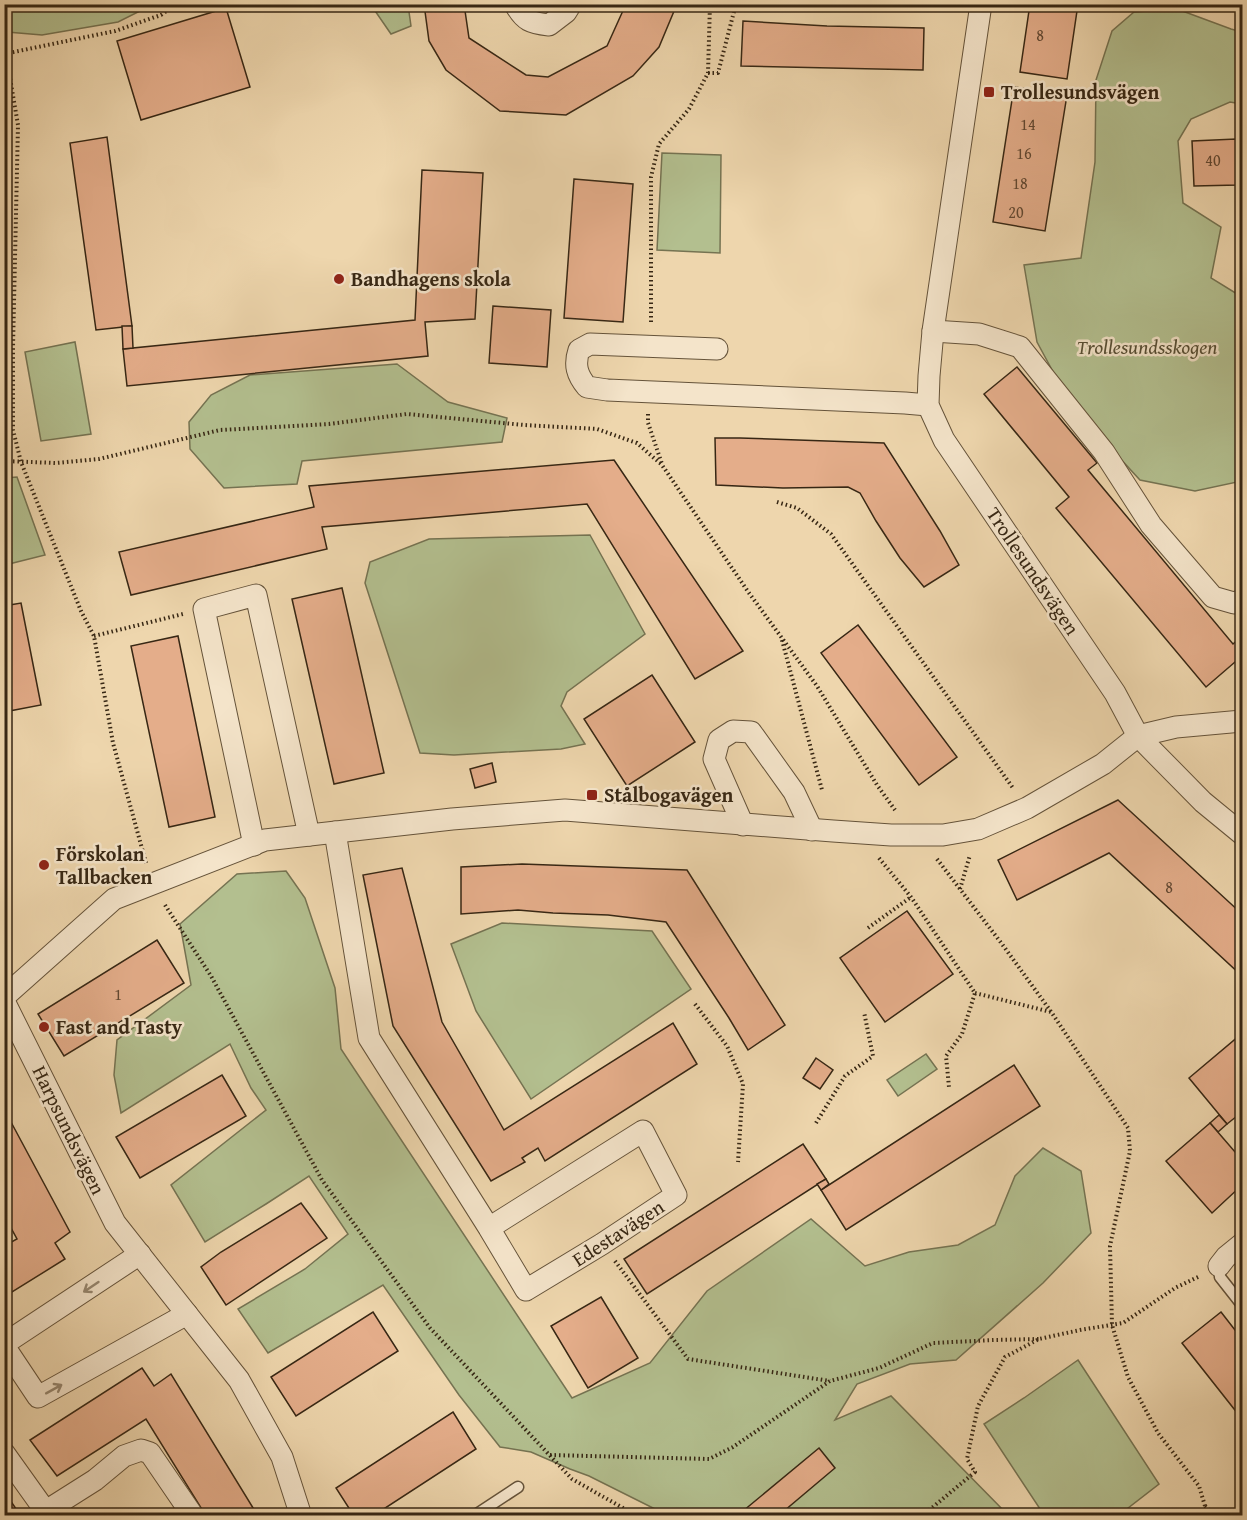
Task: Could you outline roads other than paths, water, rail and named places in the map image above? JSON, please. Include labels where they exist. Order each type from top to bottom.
[{"type":"street","points":[[515,4],[519,13],[531,23],[549,26],[566,12],[571,4]]},
{"type":"street","name":"Trollesundsvägen","points":[[980,8],[933,331],[928,405],[944,440],[1115,693],[1138,736],[1203,802],[1242,834]]},
{"type":"street","points":[[933,331],[979,334],[1020,347],[1104,452],[1151,525],[1213,597],[1234,603],[1242,600]]},
{"type":"street","points":[[717,349],[590,344],[579,350],[575,362],[578,377],[587,387],[607,390],[928,405]]},
{"type":"street","points":[[254,845],[204,609],[256,595],[309,835]]},
{"type":"street","points":[[4,999],[114,899],[265,840],[452,819],[565,810],[822,831],[943,835],[978,829],[1027,808],[1103,764],[1138,736],[1176,727],[1242,721]]},
{"type":"street","points":[[743,825],[714,759],[719,740],[733,731],[751,732],[822,831]]},
{"type":"street","name":"Edestavägen","points":[[335,832],[369,1038],[526,1290],[602,1244],[676,1195],[644,1131],[489,1228]]},
{"type":"street","name":"Harpsundsvägen","points":[[4,999],[115,1223],[239,1380],[282,1457],[301,1515]]},
{"type":"street","points":[[1219,1266],[1242,1244]]},
{"type":"street","points":[[140,1254],[4,1345],[38,1397],[187,1314]]},
{"type":"street","points":[[4,1453],[47,1513],[124,1456],[141,1450],[150,1453],[193,1515]]},
{"type":"lane","points":[[1219,1266],[1220,1277],[1242,1305]]},
{"type":"lane","points":[[474,1515],[518,1487]]},
{"type":"place","name":"Trollesundsvägen","points":[[989,92]]},
{"type":"place","name":"Bandhagens skola","points":[[339,279]]},
{"type":"place","name":"Stålbogavägen","points":[[592,795]]},
{"type":"place","name":"Förskolan Tallbacken","points":[[44,865]]},
{"type":"place","name":"Fast and Tasty","points":[[44,1027]]},
{"type":"park label","name":"Trollesundsskogen","points":[[1147,347]]}]
